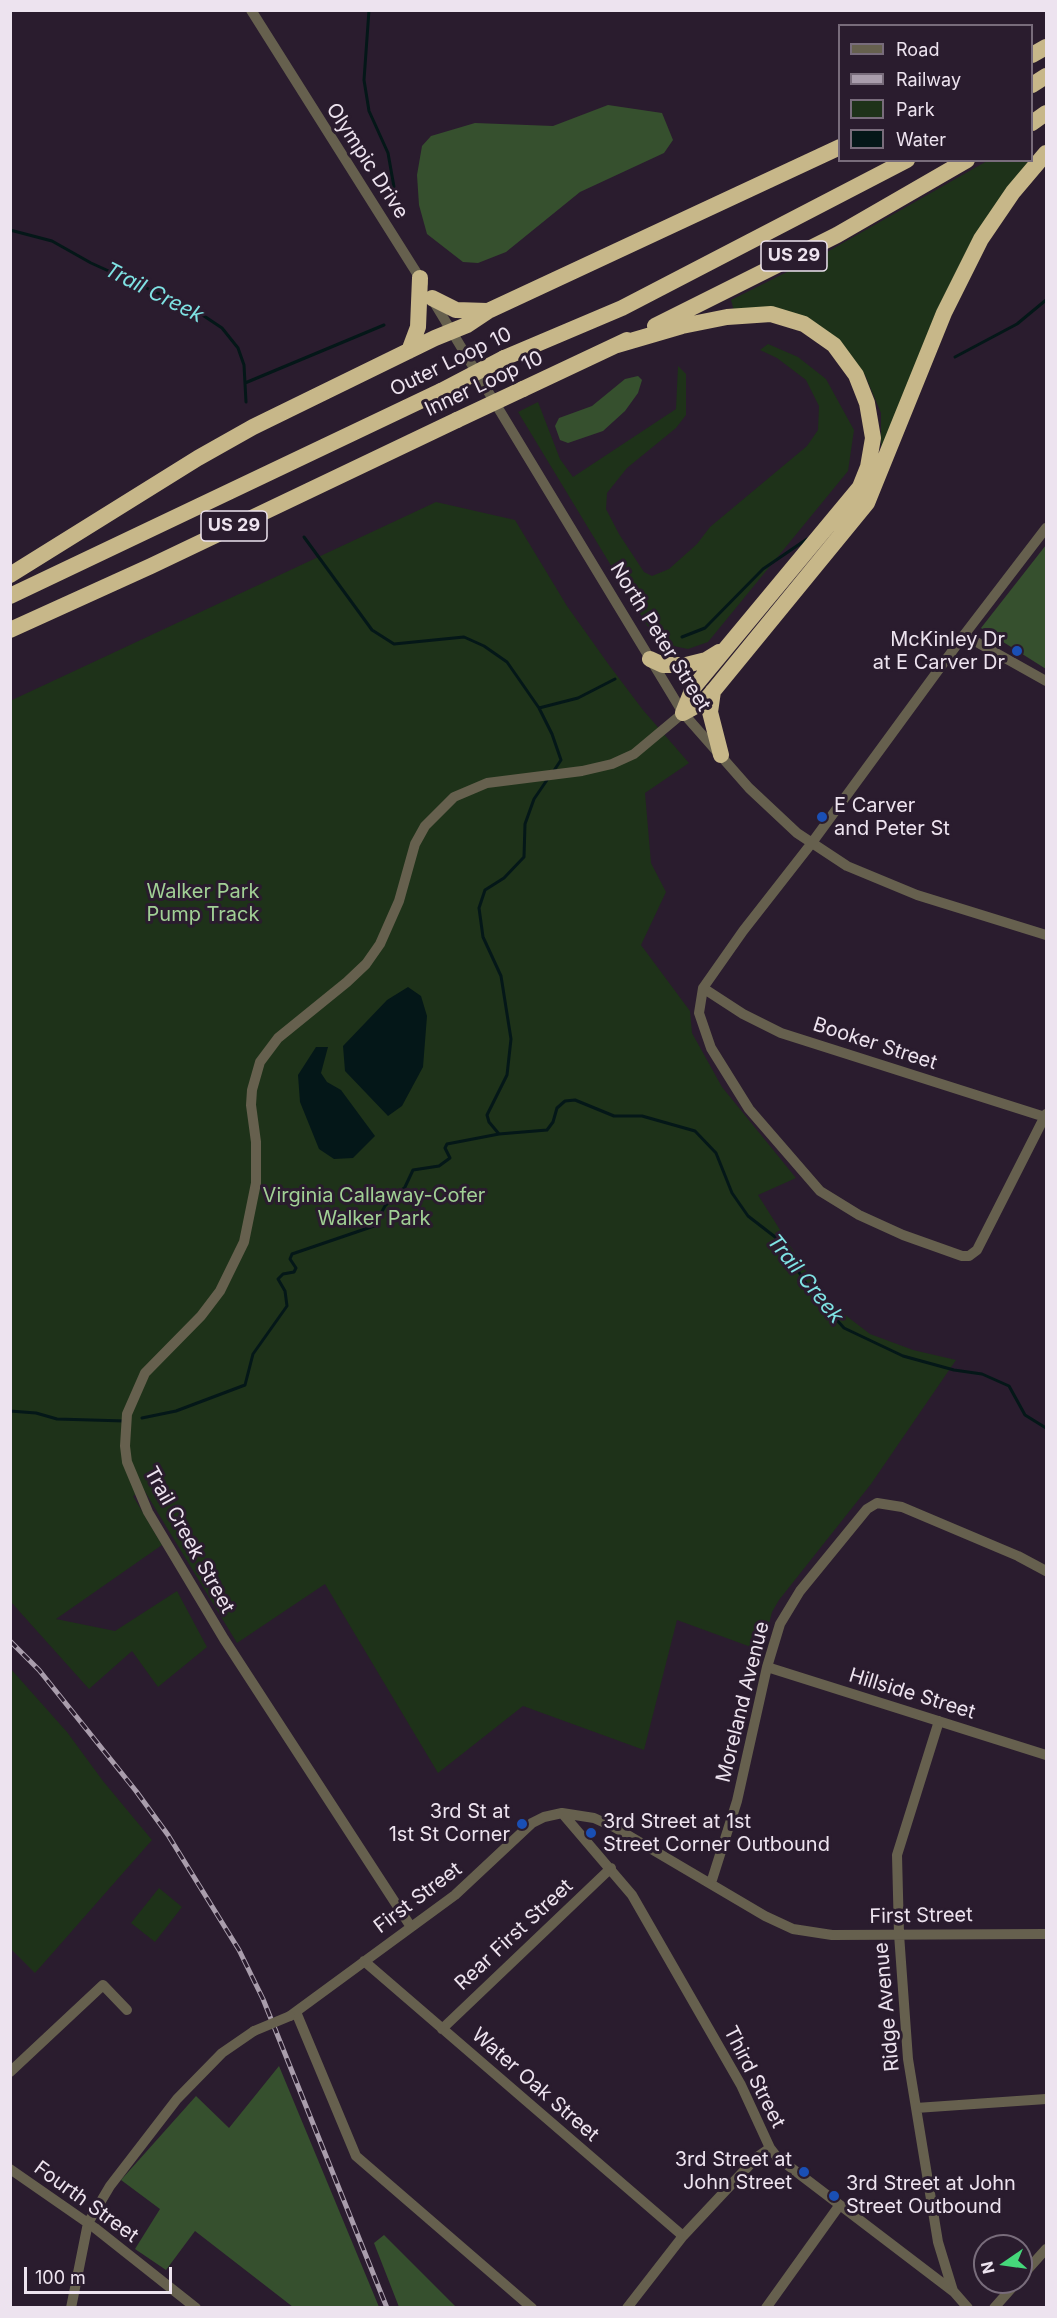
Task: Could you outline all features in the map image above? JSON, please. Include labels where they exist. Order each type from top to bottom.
[{"type":"highway","points":[[1033,54],[1047,47]]},
{"type":"highway","points":[[1033,84],[1047,76]]},
{"type":"highway","points":[[1033,122],[1047,113]]},
{"type":"highway","points":[[10,575],[198,458],[253,427],[452,331],[488,311],[838,148]]},
{"type":"highway","points":[[683,713],[705,700],[713,691],[867,503],[945,313],[981,239],[1013,192],[1047,153]]},
{"type":"highway","name":"Outer Loop 10","points":[[10,596],[504,358],[622,308],[903,162]]},
{"type":"highway","name":"Inner Loop 10","points":[[10,630],[151,566],[617,345],[837,235],[964,162]]},
{"type":"highway","points":[[409,351],[418,327],[420,278]]},
{"type":"highway","points":[[432,298],[456,310],[488,311]]},
{"type":"highway","points":[[617,345],[704,322],[771,314],[804,324],[834,345],[856,375],[867,403],[873,438],[868,467],[860,487],[693,688],[683,713]]},
{"type":"highway","points":[[650,659],[663,665],[686,665],[706,660],[727,647]]},
{"type":"highway","points":[[713,691],[710,712],[721,755]]},
{"type":"street","name":"Olympic Drive","points":[[251,10],[452,331]]},
{"type":"street","name":"North Peter Street","points":[[452,331],[683,713],[764,802],[811,844],[847,866],[889,885],[1047,935]]},
{"type":"street","points":[[1046,1116],[977,1250],[969,1256],[962,1256],[903,1235],[859,1215],[835,1202],[807,1178],[749,1109],[711,1048],[699,1013],[703,988],[964,635],[1047,528]]},
{"type":"street","points":[[964,635],[1047,681]]},
{"type":"street","name":"Trail Creek Street","points":[[411,1927],[225,1639],[148,1512],[127,1461],[125,1429],[132,1401],[145,1373],[201,1316],[220,1291],[244,1242],[256,1183],[256,1142],[251,1105],[252,1090],[260,1062],[278,1038],[366,964],[380,944],[399,901],[415,844],[425,826],[441,807],[466,790],[509,779],[601,768],[634,754],[683,713]]},
{"type":"street","name":"Booker Street","points":[[703,988],[752,1019],[781,1033],[1046,1116]]},
{"type":"street","name":"Moreland Avenue","points":[[711,1883],[736,1801],[767,1667],[780,1624],[800,1591],[867,1509],[877,1503],[892,1503],[1018,1556],[1047,1571]]},
{"type":"street","name":"Hillside Street","points":[[767,1667],[1047,1755]]},
{"type":"street","name":"Ridge Avenue","points":[[939,1721],[897,1855],[899,1934],[908,2059],[938,2242],[954,2292]]},
{"type":"street","name":"First Street","points":[[88,2223],[137,2148],[177,2099],[222,2053],[254,2031],[293,2014],[455,1895],[532,1823],[544,1817],[562,1813],[594,1818],[640,1841],[765,1916],[793,1929],[832,1935],[1047,1934]]},
{"type":"street","name":"Third Street","points":[[562,1813],[632,1895],[735,2075],[770,2148],[782,2164],[954,2292],[968,2307]]},
{"type":"street","name":"Rear First Street","points":[[442,2029],[611,1868]]},
{"type":"street","name":"Water Oak Street","points":[[364,1960],[683,2236]]},
{"type":"street","points":[[10,2072],[103,1985],[127,2010]]},
{"type":"street","points":[[293,2014],[356,2156],[532,2307]]},
{"type":"street","points":[[916,2108],[1047,2100]]},
{"type":"street","points":[[627,2307],[683,2236],[757,2157],[770,2148]]},
{"type":"street","name":"Fourth Street","points":[[10,2169],[88,2223],[196,2307]]},
{"type":"street","points":[[766,2307],[839,2206]]},
{"type":"street","points":[[70,2307],[88,2223]]},
{"type":"street","points":[[1033,2264],[1047,2249]]},
{"type":"street","points":[[994,2307],[1006,2294]]},
{"type":"green space","points":[[608,105],[662,113],[673,140],[664,153],[580,192],[506,252],[478,263],[463,262],[427,234],[419,205],[417,175],[422,146],[431,136],[475,123],[553,126]]},
{"type":"green space","points":[[985,162],[1030,162],[1009,187],[881,455],[881,413],[865,375],[831,334],[734,311],[731,300],[827,252]]},
{"type":"green space","points":[[768,344],[798,357],[826,379],[854,430],[848,471],[708,642],[688,649],[664,644],[650,630],[518,412],[538,402],[560,459],[573,477],[676,409],[678,366],[686,374],[686,415],[676,428],[627,468],[607,493],[606,509],[619,534],[644,572],[652,576],[669,569],[697,544],[710,527],[807,446],[818,430],[819,406],[806,380],[777,358],[760,350]]},
{"type":"green space","points":[[638,376],[642,380],[638,393],[625,411],[603,431],[568,443],[560,440],[555,426],[559,418],[592,406],[625,379]]},
{"type":"green space","name":"Virginia Callaway-Cofer Walker Park","points":[[436,502],[515,520],[567,606],[609,665],[643,710],[689,763],[645,793],[651,863],[666,892],[641,945],[690,1011],[692,1033],[722,1087],[796,1178],[758,1195],[823,1298],[870,1334],[913,1350],[956,1360],[871,1484],[779,1600],[772,1612],[762,1651],[677,1620],[644,1750],[523,1706],[438,1773],[325,1584],[237,1643],[144,1490],[133,1496],[162,1545],[56,1619],[115,1631],[177,1591],[207,1647],[158,1687],[132,1651],[89,1689],[11,1602],[10,701]]},
{"type":"green space","points":[[1046,545],[1046,669],[981,628]]},
{"type":"green space","points":[[10,1668],[67,1732],[103,1781],[152,1840],[35,1973],[11,1949]]},
{"type":"green space","points":[[159,1888],[182,1907],[155,1942],[131,1923]]},
{"type":"green space","points":[[279,2066],[379,2307],[293,2307],[195,2231],[166,2270],[135,2249],[160,2209],[121,2180],[196,2096],[229,2128]]},
{"type":"green space","points":[[384,2235],[456,2307],[399,2307],[374,2243]]},
{"type":"water","points":[[408,987],[421,996],[427,1016],[423,1067],[402,1106],[388,1116],[345,1071],[343,1046],[387,1000]]},
{"type":"water","points":[[316,1047],[328,1047],[321,1073],[327,1082],[341,1090],[375,1136],[353,1158],[334,1159],[319,1149],[300,1102],[298,1075]]},
{"type":"waterway","points":[[369,10],[364,80],[369,111],[388,153],[394,187]]},
{"type":"waterway","name":"Trail Creek","points":[[10,230],[52,241],[91,263],[195,310],[222,328],[238,348],[244,365],[246,402]]},
{"type":"waterway","points":[[955,357],[1017,324],[1046,300]]},
{"type":"waterway","points":[[245,383],[384,325]]},
{"type":"waterway","name":"Trail Creek","points":[[304,537],[372,630],[394,644],[464,637],[484,646],[507,662],[539,708],[552,734],[561,760],[553,772]]},
{"type":"waterway","points":[[682,637],[705,628],[763,569],[807,539]]},
{"type":"waterway","points":[[539,708],[578,698],[615,679]]},
{"type":"waterway","name":"Trail Creek","points":[[499,1134],[489,1122],[487,1115],[507,1075],[511,1039],[501,976],[483,937],[479,908],[485,890],[504,878],[524,857],[525,824],[534,799],[547,780]]},
{"type":"waterway","name":"Trail Creek","points":[[142,1418],[176,1411],[245,1385],[253,1354],[287,1306],[285,1291],[278,1279],[283,1274],[294,1272],[296,1268],[290,1259],[292,1254],[374,1226],[385,1206],[405,1187],[413,1170],[439,1166],[450,1158],[445,1148],[447,1144],[499,1134],[547,1130],[553,1122],[557,1108],[565,1101],[575,1100],[614,1116],[642,1116],[695,1131],[716,1153],[732,1193],[748,1216],[779,1240],[810,1290],[844,1328],[903,1356],[954,1370],[982,1374],[1009,1386],[1025,1415],[1046,1428]]},
{"type":"waterway","points":[[10,1411],[36,1413],[57,1419],[125,1421]]},
{"type":"railway","points":[[10,1641],[39,1670],[136,1791],[168,1835],[239,1950],[263,1999],[387,2308]]},
{"type":"place","name":"McKinley Dr at E Carver Dr","points":[[1017,651]]},
{"type":"place","name":"E Carver and Peter St","points":[[822,817]]},
{"type":"place","name":"3rd St at 1st St Corner","points":[[522,1824]]},
{"type":"place","name":"3rd Street at 1st Street Corner Outbound","points":[[591,1833]]},
{"type":"place","name":"3rd Street at John Street","points":[[804,2172]]},
{"type":"place","name":"3rd Street at John Street Outbound","points":[[834,2196]]},
{"type":"park label","name":"Walker Park Pump Track","points":[[203,904]]}]
